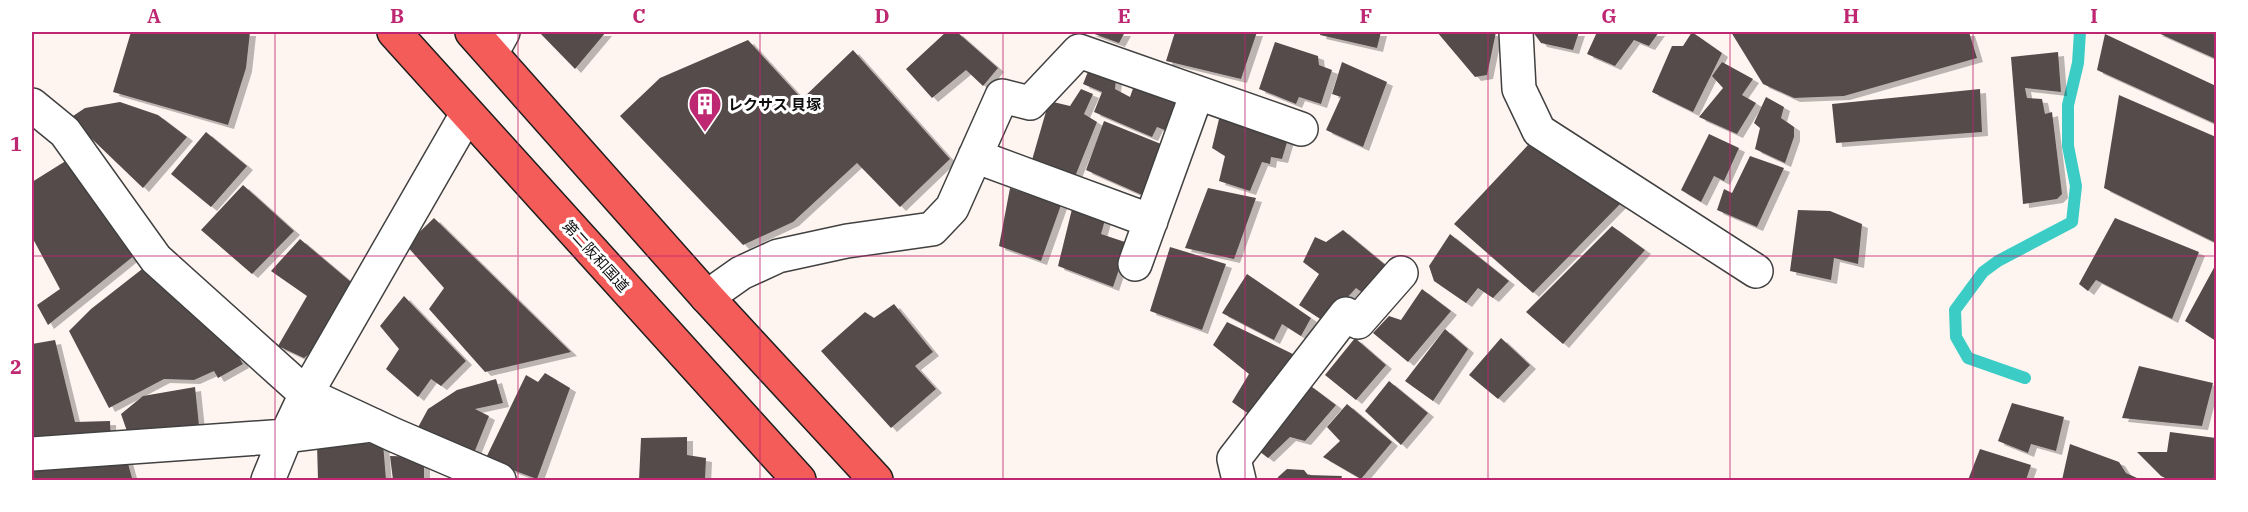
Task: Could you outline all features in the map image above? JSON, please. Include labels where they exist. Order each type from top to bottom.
[{"type":"highway","name":"第二阪和国道","points":[[394,32],[799,480]]},
{"type":"highway","points":[[489,38],[707,297],[876,480]]},
{"type":"street","points":[[1516,32],[1519,89],[1539,131],[1756,271]]},
{"type":"street","points":[[707,297],[741,273],[778,256],[847,241],[932,229],[952,208],[1002,96],[1030,104],[1079,51],[1301,129]]},
{"type":"street","points":[[1135,264],[1197,93]]},
{"type":"street","points":[[32,105],[66,132],[156,259],[306,394],[499,480]]},
{"type":"street","points":[[268,480],[306,394],[467,114]]},
{"type":"street","points":[[975,156],[1151,221]]},
{"type":"street","points":[[1239,480],[1234,459],[1346,314],[1358,322],[1401,273]]},
{"type":"street","points":[[32,454],[286,436],[373,425]]},
{"type":"building","points":[[131,32],[250,32],[246,68],[228,125],[113,92]]},
{"type":"building","points":[[539,32],[606,32],[575,69]]},
{"type":"building","points":[[946,32],[957,32],[998,68],[983,86],[966,70],[932,98],[906,69]]},
{"type":"building","points":[[1089,32],[1125,32],[1119,43]]},
{"type":"building","points":[[1175,32],[1257,32],[1241,79],[1166,61]]},
{"type":"building","points":[[1321,32],[1381,32],[1377,48],[1320,35]]},
{"type":"building","points":[[1437,32],[1496,32],[1487,75],[1475,77]]},
{"type":"building","points":[[1533,32],[1579,32],[1573,50],[1541,43]]},
{"type":"building","points":[[1597,32],[1659,32],[1649,46],[1634,40],[1615,66],[1587,54]]},
{"type":"building","points":[[1692,32],[1722,53],[1693,112],[1652,92],[1672,46],[1683,46]]},
{"type":"building","points":[[1731,32],[1969,32],[1977,58],[1844,96],[1794,98],[1763,84]]},
{"type":"building","points":[[2156,32],[2216,32],[2216,59]]},
{"type":"building","points":[[2105,34],[2216,86],[2216,124],[2097,70]]},
{"type":"building","points":[[748,40],[802,99],[853,50],[950,159],[900,207],[857,163],[793,222],[743,245],[620,116],[660,78]]},
{"type":"building","points":[[1275,42],[1318,56],[1319,65],[1332,70],[1321,104],[1299,97],[1296,104],[1259,89]]},
{"type":"building","points":[[2058,52],[2061,92],[2025,88],[2027,98],[2042,99],[2045,114],[2052,112],[2062,194],[2057,199],[2023,204],[2011,57]]},
{"type":"building","points":[[1342,62],[1387,82],[1363,147],[1326,130],[1341,97],[1332,94]]},
{"type":"building","points":[[1722,62],[1753,79],[1742,95],[1756,103],[1737,134],[1699,117],[1723,88],[1712,76]]},
{"type":"building","points":[[1091,64],[1117,70],[1115,89],[1130,97],[1136,80],[1180,99],[1167,131],[1157,127],[1152,137],[1094,112],[1102,92],[1083,84]]},
{"type":"building","points":[[1081,89],[1093,94],[1084,114],[1097,122],[1074,179],[1032,160],[1049,101],[1070,106]]},
{"type":"building","points":[[1980,89],[1982,132],[1836,143],[1832,104]]},
{"type":"building","points":[[2119,95],[2216,137],[2216,243],[2104,188]]},
{"type":"building","points":[[1766,97],[1784,107],[1781,118],[1794,127],[1794,137],[1785,163],[1755,149],[1760,128],[1754,123]]},
{"type":"building","points":[[120,102],[158,115],[187,137],[143,188],[70,118],[85,108]]},
{"type":"building","points":[[1220,115],[1288,139],[1282,159],[1271,157],[1270,164],[1262,162],[1250,191],[1219,181],[1225,156],[1212,148]]},
{"type":"building","points":[[1104,121],[1161,144],[1142,195],[1086,170]]},
{"type":"building","points":[[206,132],[247,166],[211,207],[171,174]]},
{"type":"building","points":[[1709,134],[1739,148],[1724,181],[1714,176],[1701,202],[1681,190]]},
{"type":"building","points":[[1528,145],[1623,201],[1533,293],[1454,224]]},
{"type":"building","points":[[1750,156],[1784,168],[1757,227],[1717,210],[1724,189],[1732,193]]},
{"type":"building","points":[[72,157],[135,255],[48,325],[37,305],[60,289],[32,237],[32,182]]},
{"type":"building","points":[[243,185],[294,231],[252,274],[201,230]]},
{"type":"building","points":[[1010,188],[1061,205],[1041,261],[999,246]]},
{"type":"building","points":[[1208,188],[1256,198],[1234,259],[1185,248]]},
{"type":"building","points":[[1072,209],[1105,220],[1101,234],[1128,243],[1113,287],[1058,266]]},
{"type":"building","points":[[1798,210],[1830,211],[1862,224],[1858,264],[1834,258],[1831,280],[1790,271]]},
{"type":"building","points":[[434,218],[571,352],[485,372],[429,309],[444,288],[406,245]]},
{"type":"building","points":[[2115,218],[2199,252],[2172,319],[2096,280],[2088,291],[2079,284]]},
{"type":"building","points":[[1612,226],[1645,250],[1563,344],[1526,312]]},
{"type":"building","points":[[1343,230],[1389,268],[1367,296],[1356,288],[1325,322],[1299,305],[1319,274],[1303,262],[1315,237],[1326,242]]},
{"type":"building","points":[[1450,234],[1509,281],[1493,298],[1478,288],[1466,303],[1434,281],[1429,266]]},
{"type":"building","points":[[300,239],[351,282],[314,350],[304,358],[278,346],[307,296],[271,271]]},
{"type":"building","points":[[1170,247],[1226,264],[1202,330],[1150,311]]},
{"type":"building","points":[[2216,264],[2216,341],[2185,321]]},
{"type":"building","points":[[146,266],[226,335],[243,364],[218,378],[214,371],[194,380],[164,379],[109,408],[69,331],[91,309]]},
{"type":"building","points":[[1247,274],[1311,318],[1301,336],[1282,324],[1274,340],[1222,313]]},
{"type":"building","points":[[1422,289],[1451,311],[1408,362],[1373,333],[1389,316],[1401,320]]},
{"type":"building","points":[[404,296],[466,361],[441,386],[431,379],[418,397],[386,369],[399,349],[380,326]]},
{"type":"building","points":[[894,304],[933,352],[915,366],[936,389],[891,428],[821,351],[865,312],[874,318]]},
{"type":"building","points":[[1227,322],[1297,356],[1253,417],[1232,402],[1249,374],[1213,345]]},
{"type":"building","points":[[1445,329],[1468,349],[1433,401],[1405,381]]},
{"type":"building","points":[[1355,338],[1386,365],[1356,400],[1325,375]]},
{"type":"building","points":[[1501,338],[1530,365],[1498,399],[1469,375]]},
{"type":"building","points":[[55,340],[75,422],[110,421],[111,443],[32,449],[32,344]]},
{"type":"building","points":[[2139,366],[2213,383],[2202,426],[2122,418]]},
{"type":"building","points":[[545,373],[570,388],[537,479],[485,460],[526,375],[538,382]]},
{"type":"building","points":[[496,379],[503,403],[475,409],[489,416],[474,453],[416,431],[428,409],[457,390]]},
{"type":"building","points":[[1389,381],[1428,413],[1401,445],[1365,411]]},
{"type":"building","points":[[1308,384],[1336,405],[1305,441],[1290,437],[1268,458],[1255,448]]},
{"type":"building","points":[[195,387],[200,435],[129,437],[121,414],[143,396]]},
{"type":"building","points":[[2012,403],[2064,417],[2056,451],[2031,444],[2028,453],[1998,441]]},
{"type":"building","points":[[1347,404],[1392,442],[1361,479],[1323,457],[1340,441],[1327,427]]},
{"type":"building","points":[[2170,432],[2216,438],[2216,480],[2169,480],[2161,476],[2137,452],[2167,452]]},
{"type":"building","points":[[687,437],[687,455],[706,458],[705,480],[639,480],[641,438]]},
{"type":"building","points":[[383,443],[386,480],[318,480],[317,444]]},
{"type":"building","points":[[2070,444],[2119,462],[2126,473],[2137,478],[2136,480],[2062,480]]},
{"type":"building","points":[[1980,449],[2031,465],[2026,480],[1968,480]]},
{"type":"building","points":[[390,456],[424,457],[424,480],[393,480]]},
{"type":"building","points":[[127,460],[132,478],[32,480],[32,467]]},
{"type":"building","points":[[1287,469],[1304,470],[1308,475],[1342,476],[1341,480],[1277,480]]},
{"type":"waterway","points":[[2025,378],[1968,358],[1956,337],[1955,310],[1983,272],[1998,261],[2072,222],[2076,186],[2068,146],[2068,105],[2078,63],[2080,32]]},
{"type":"place","name":"レクサス 貝塚","points":[[705,133]]}]
